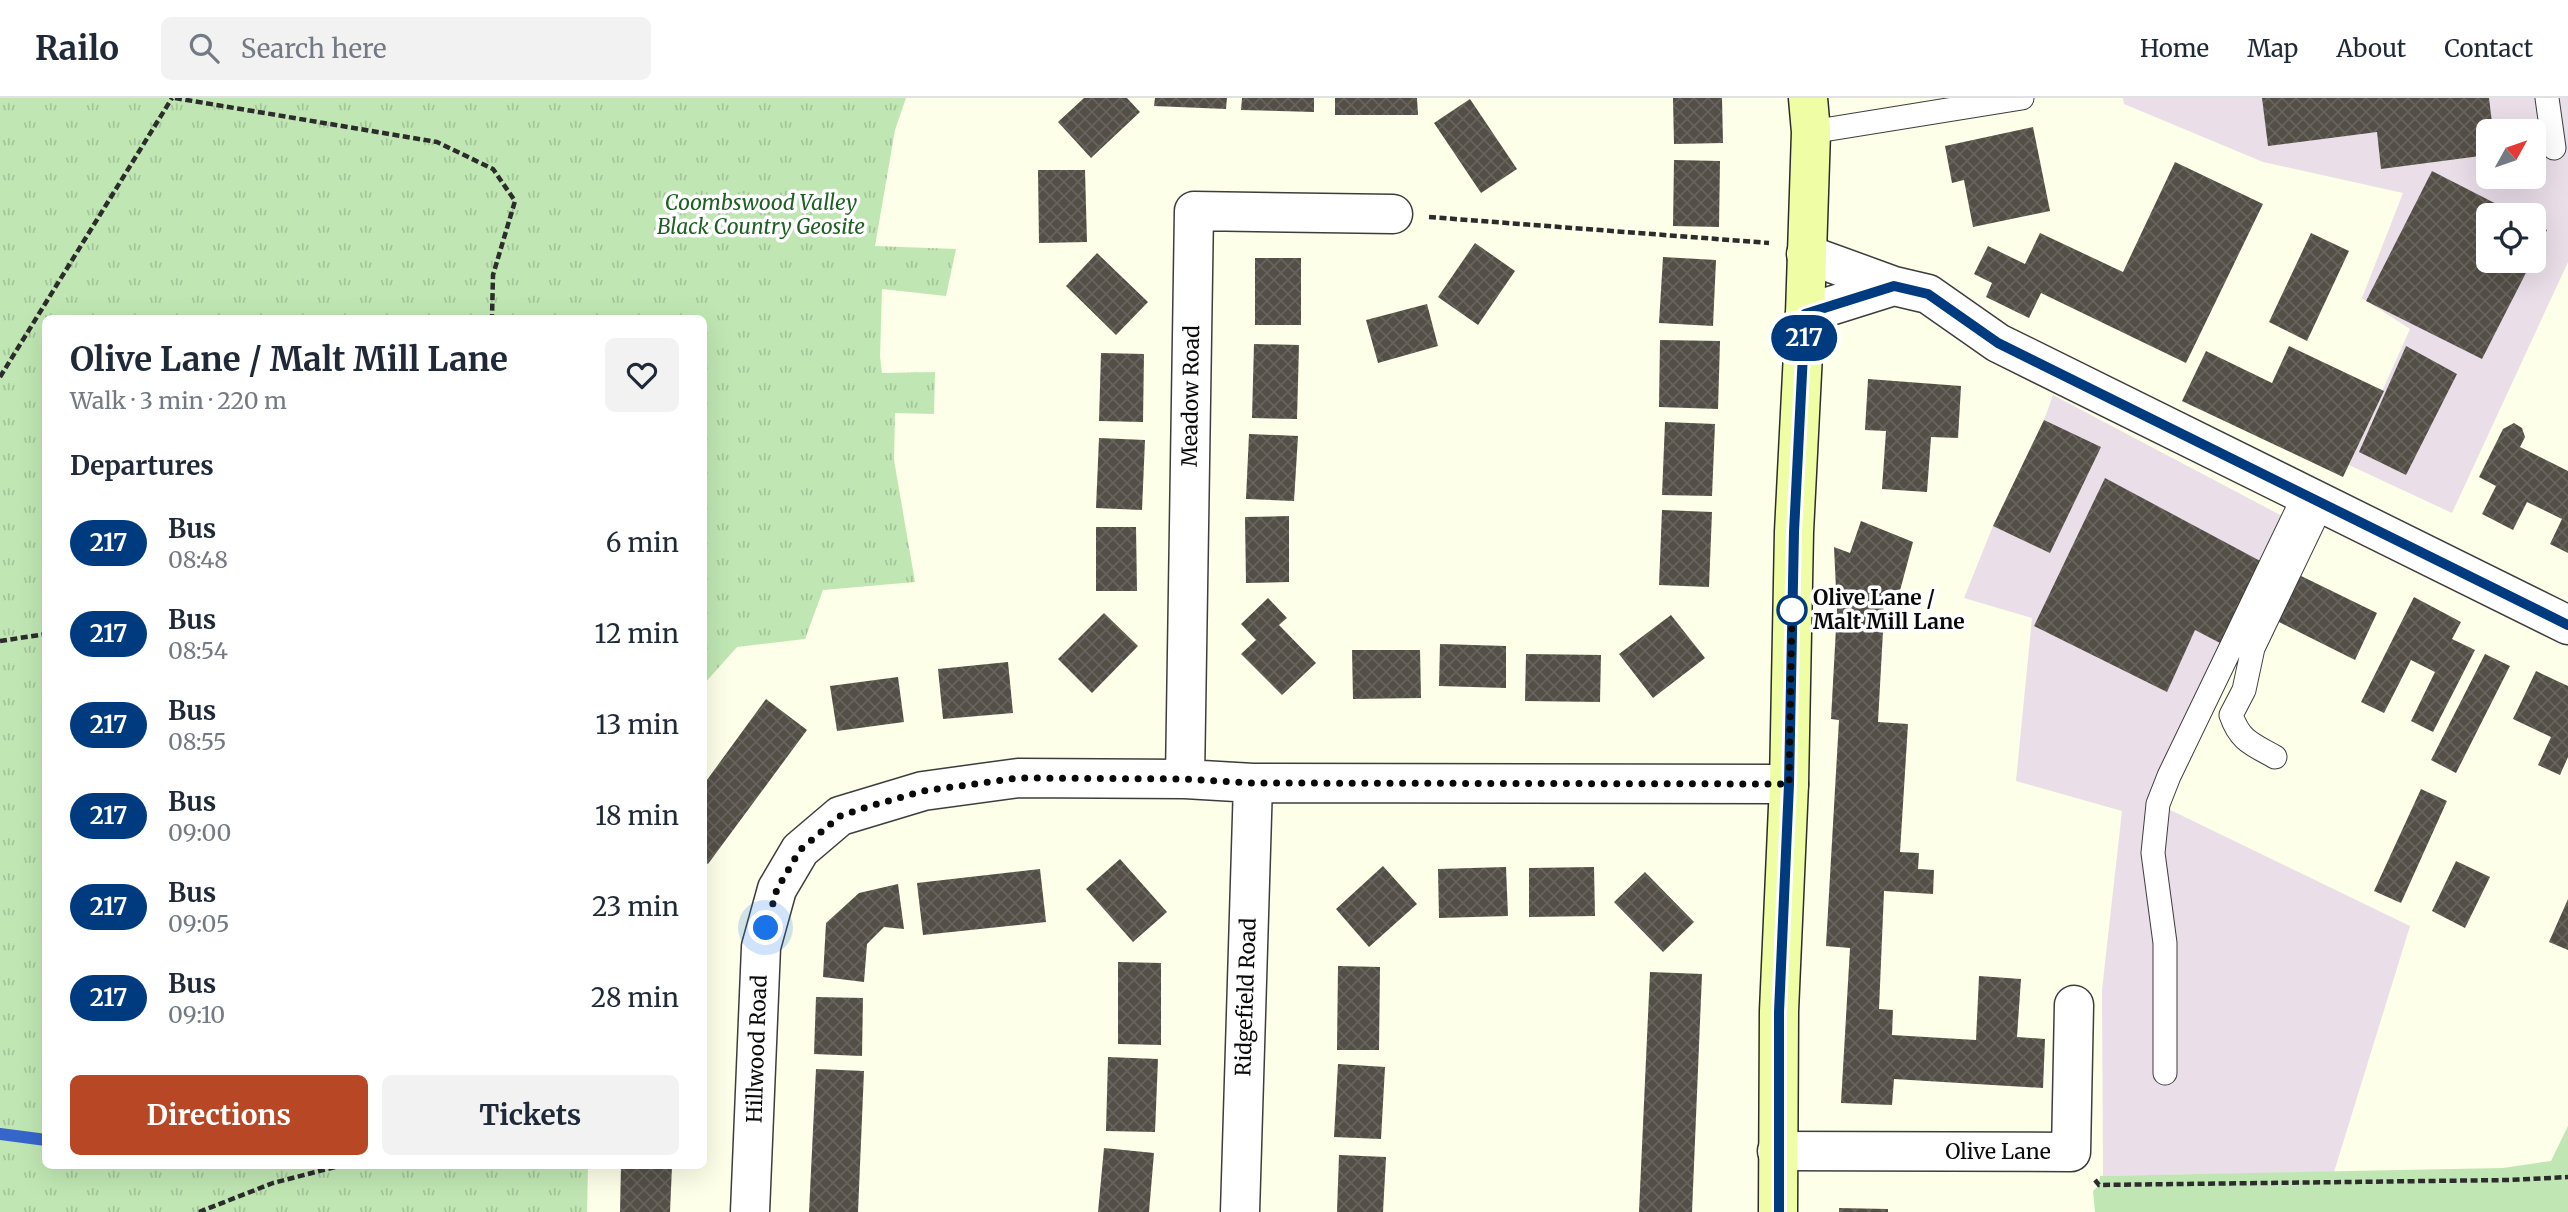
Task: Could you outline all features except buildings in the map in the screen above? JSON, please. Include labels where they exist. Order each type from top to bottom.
[{"type":"street","points":[[1779,1212],[1779,1012],[1789,784],[1794,532],[1805,314],[1809,115]]},
{"type":"street","name":"Meadow Road","points":[[1185,779],[1194,211],[1393,214]]},
{"type":"street","points":[[1806,250],[1894,286],[1928,294],[1998,343],[2568,625]]},
{"type":"street","points":[[1805,314],[1894,286]]},
{"type":"street","name":"Hillwood Road","points":[[750,1212],[761,947],[777,889],[800,850],[840,816],[923,791],[1018,778],[1185,779],[1252,783],[1789,784]]},
{"type":"street","name":"Ridgefield Road","points":[[1240,1212],[1252,783]]},
{"type":"street","name":"Olive Lane","points":[[1777,1152],[2071,1152],[2074,1005]]},
{"type":"lane","points":[[1809,115],[2022,98]]},
{"type":"lane","points":[[2547,98],[2554,148]]},
{"type":"lane","points":[[2275,757],[2237,733],[2231,715],[2244,690],[2253,648],[2313,500]]},
{"type":"lane","points":[[2165,1073],[2165,943],[2153,853],[2158,804],[2169,776],[2313,500]]},
{"type":"path","points":[[0,377],[173,98],[437,142],[493,169],[515,201],[493,275],[492,315]]},
{"type":"path","points":[[1393,214],[1806,250]]},
{"type":"path","points":[[0,641],[42,635]]},
{"type":"path","points":[[2071,1152],[2099,1185],[2568,1177]]},
{"type":"path","points":[[199,1212],[273,1183],[327,1169]]},
{"type":"shaded area","points":[[2123,98],[2568,98],[2568,262],[2452,513],[2349,465],[2410,329],[2362,298],[2403,193],[2263,162],[2124,104]]},
{"type":"shaded area","points":[[2053,395],[2286,518],[2158,804],[2410,926],[2334,1172],[2103,1176],[2102,990],[2122,811],[2016,781],[2032,618],[1964,598],[1993,526],[2044,420]]},
{"type":"green space","name":"Coombswood Valley Black Country Geosite","points":[[0,98],[906,98],[895,130],[875,246],[956,249],[946,296],[882,289],[882,373],[935,372],[934,414],[895,413],[894,460],[915,582],[823,590],[805,639],[737,647],[707,681],[707,315],[42,315],[42,1169],[588,1169],[587,1212],[0,1212]]},
{"type":"green space","points":[[2568,1126],[2568,1212],[2095,1212],[2093,1191],[2099,1185],[2100,1176],[2503,1168],[2551,1161]]},
{"type":"waterway","points":[[0,1134],[42,1139]]},
{"type":"bus line","name":"217","points":[[1779,1212],[1779,1012],[1789,784],[1794,532],[1805,314],[1894,286],[1928,294],[1998,343],[2568,625]]},
{"type":"place","name":"Olive Lane / Malt Mill Lane","points":[[1792,610]]},
{"type":"route","points":[[766,928],[777,889],[800,850],[840,816],[923,791],[1018,778],[1185,779],[1252,783],[1789,784],[1792,610]]}]
